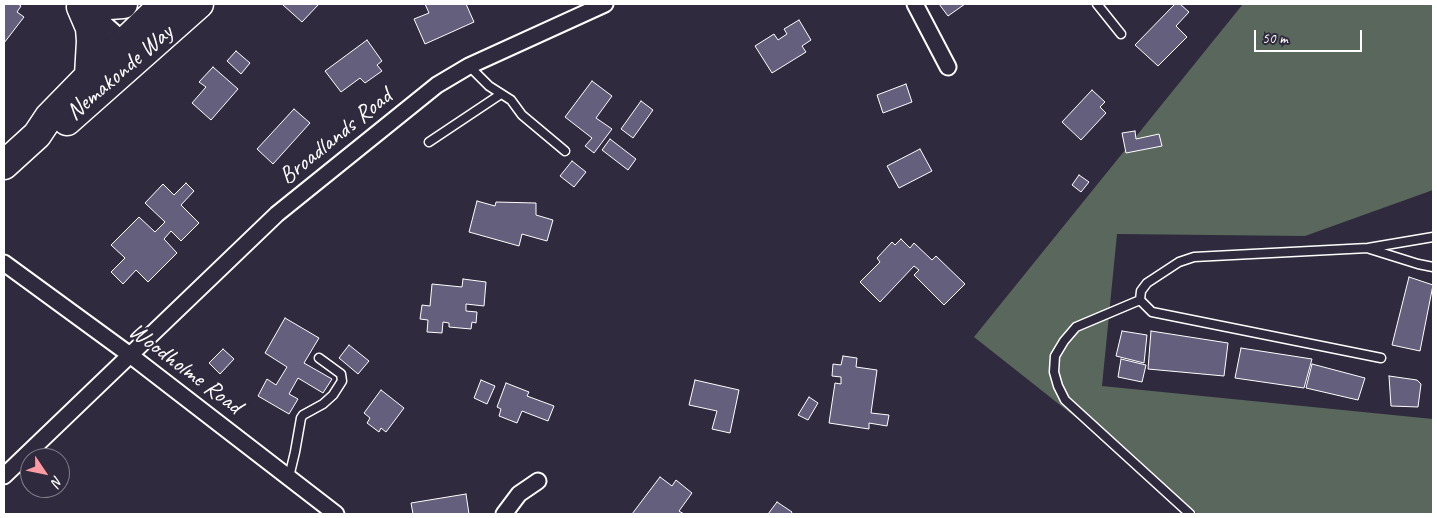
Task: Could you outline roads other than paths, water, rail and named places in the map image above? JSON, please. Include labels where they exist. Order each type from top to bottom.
[{"type":"highway","points":[[89,76],[92,41],[90,28],[79,5],[123,4]]},
{"type":"highway","name":"Nemakonde Way","points":[[37,135],[52,130],[73,116],[129,51],[164,4]]},
{"type":"highway","name":"Nemakonde Way","points":[[4,166],[37,135],[49,117],[89,76],[199,4]]},
{"type":"main road","points":[[79,5],[129,51]]},
{"type":"street","name":"Broadlands Road","points":[[4,476],[277,214],[437,85],[469,66],[605,4]]},
{"type":"street","points":[[915,4],[948,67]]},
{"type":"street","name":"Woodholme Road","points":[[4,263],[130,355],[336,514]]},
{"type":"street","points":[[504,514],[519,494],[538,481]]},
{"type":"lane","points":[[1097,4],[1121,34]]},
{"type":"lane","points":[[469,66],[489,86],[511,100],[522,115],[565,151]]},
{"type":"lane","points":[[429,142],[500,94]]},
{"type":"lane","points":[[1140,300],[1141,291],[1147,283],[1179,262],[1194,257],[1368,248],[1433,237]]},
{"type":"lane","points":[[1368,248],[1433,267]]},
{"type":"lane","points":[[1140,300],[1152,312],[1381,358]]},
{"type":"lane","points":[[1140,300],[1076,327],[1064,341],[1055,356],[1054,372],[1065,400],[1190,514]]},
{"type":"lane","points":[[289,477],[301,418],[333,395],[342,381],[341,374],[319,358]]}]
